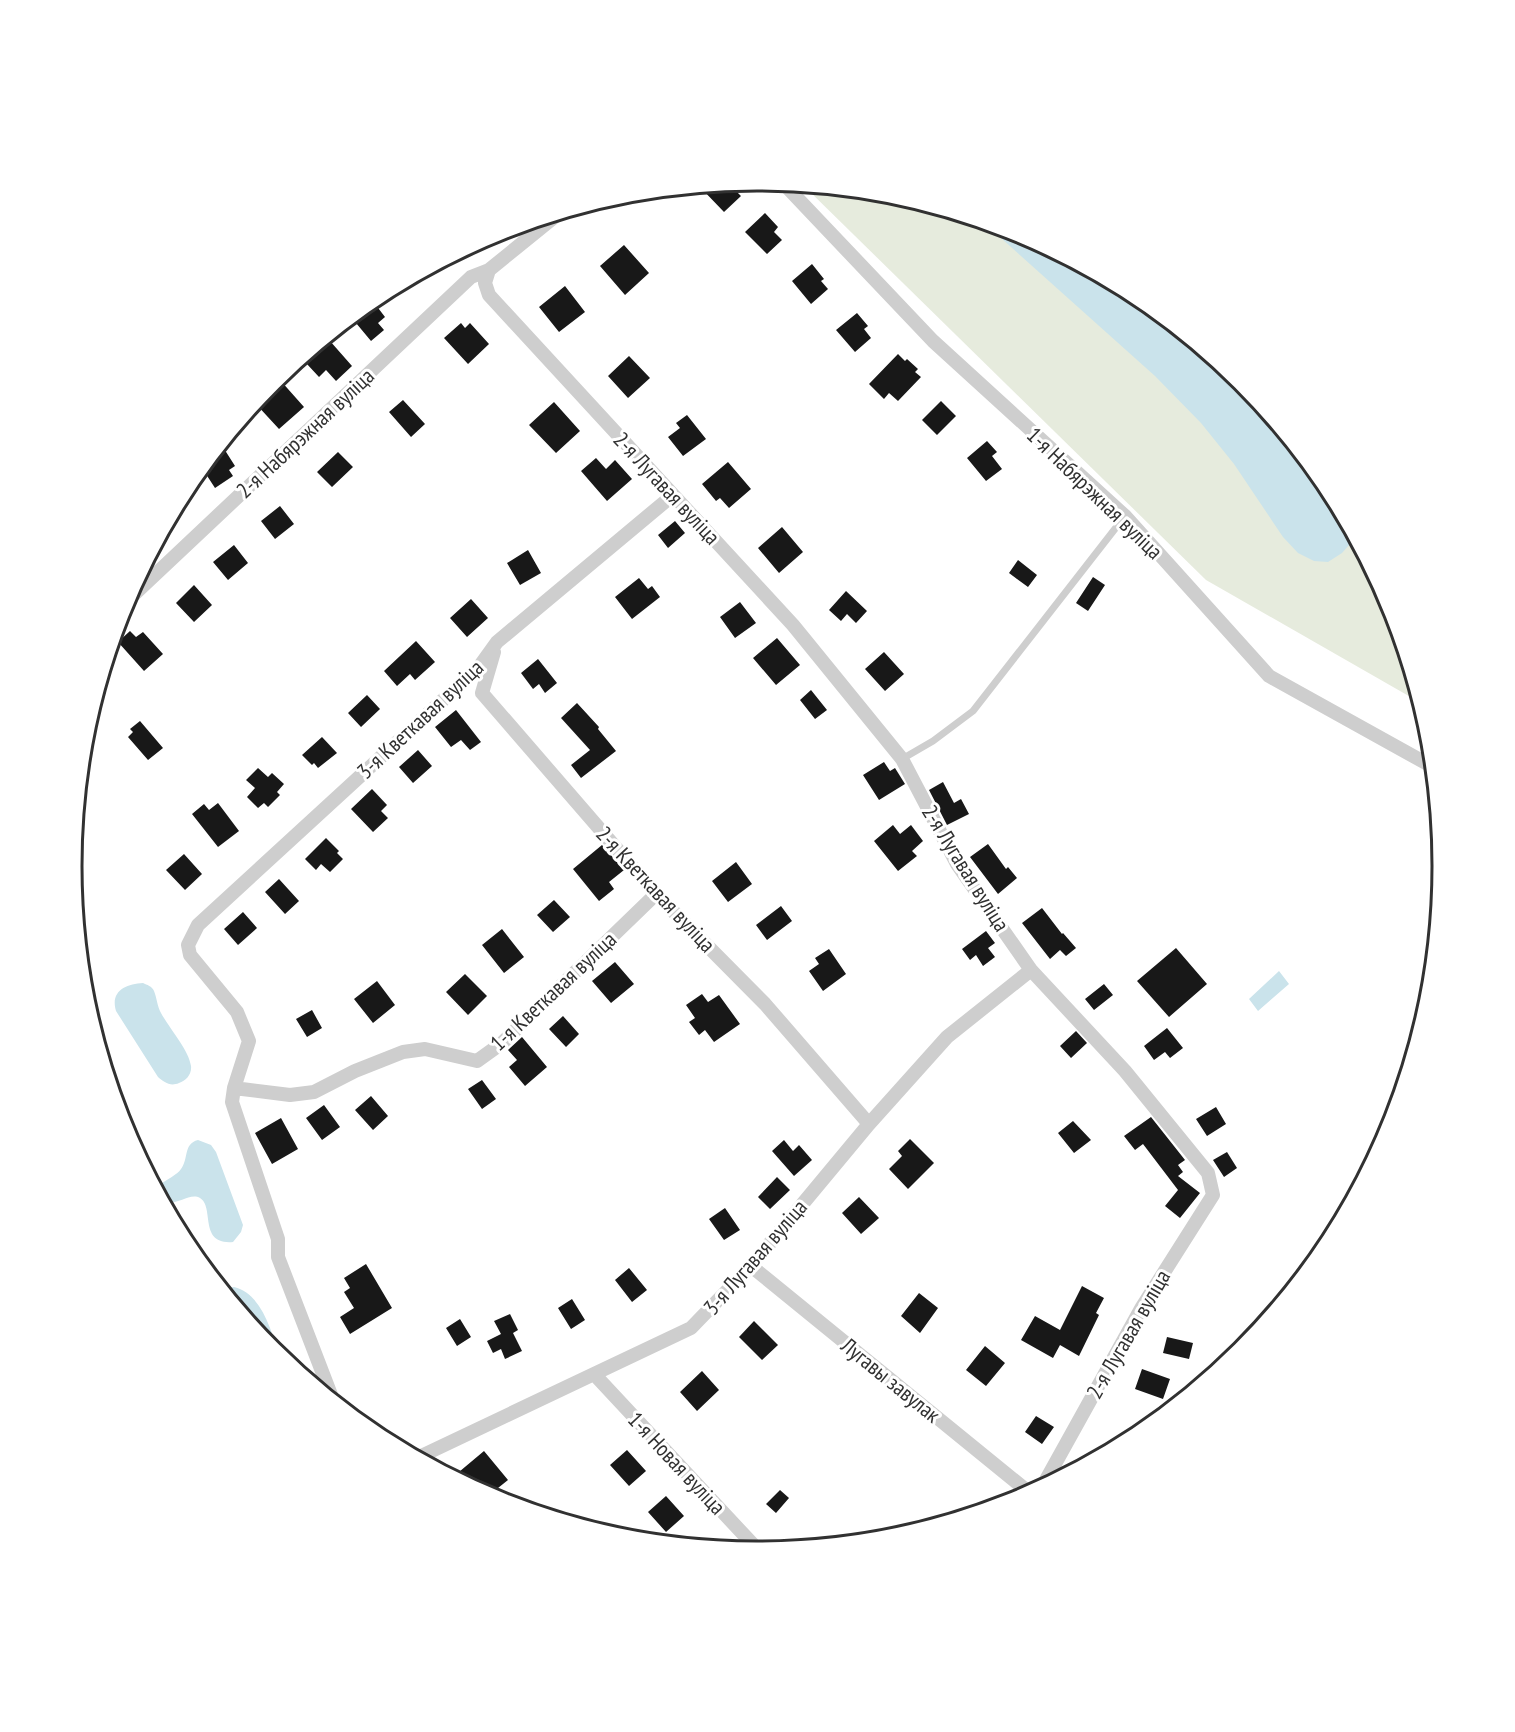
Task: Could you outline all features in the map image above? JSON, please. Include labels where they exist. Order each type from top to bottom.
[{"type":"street","name":"1-я Набярэжная вуліца","points":[[791,192],[933,341],[1125,516],[1269,676],[1424,762]]},
{"type":"street","name":"2-я Набярэжная вуліца","points":[[144,585],[471,277],[489,270],[543,227]]},
{"type":"street","name":"2-я Лугавая вуліца","points":[[489,270],[485,283],[489,295],[793,625],[902,759],[957,864],[1031,970],[1125,1071],[1208,1173],[1213,1195],[1142,1307],[1049,1474]]},
{"type":"street","name":"3-я Кветкавая вуліца","points":[[234,1088],[249,1041],[237,1012],[190,955],[188,945],[198,925],[479,667],[497,642],[673,495]]},
{"type":"street","name":"2-я Кветкавая вуліца","points":[[497,642],[482,693],[656,894],[765,1005],[869,1124]]},
{"type":"street","name":"1-я Кветкавая вуліца","points":[[234,1088],[290,1095],[314,1092],[356,1071],[403,1052],[424,1048],[477,1061],[502,1043],[656,894]]},
{"type":"street","name":"3-я Лугавая вуліца","points":[[426,1454],[691,1328],[751,1266],[869,1124],[947,1037],[1031,970]]},
{"type":"street","points":[[234,1088],[232,1102],[278,1239],[278,1257],[328,1386]]},
{"type":"street","name":"Лугавы завулак","points":[[751,1266],[1022,1487]]},
{"type":"street","name":"1-я Новая вуліца","points":[[594,1374],[750,1541]]},
{"type":"lane","points":[[902,759],[933,741],[973,711],[1125,516]]},
{"type":"shaded area","points":[[811,193],[889,204],[932,214],[1016,242],[1095,281],[1168,330],[1203,359],[1265,421],[1293,455],[1342,528],[1381,608],[1397,649],[1411,697],[1206,580]]},
{"type":"water","points":[[998,236],[1095,281],[1168,330],[1203,359],[1265,421],[1319,491],[1350,543],[1342,553],[1328,562],[1314,561],[1298,553],[1283,537],[1234,464],[1201,423],[1155,376]]},
{"type":"water","points":[[1279,971],[1289,984],[1258,1011],[1249,999]]},
{"type":"water","points":[[143,983],[153,989],[161,1013],[183,1046],[189,1060],[191,1069],[189,1074],[179,1083],[170,1084],[158,1077],[116,1011],[117,994],[125,987]]},
{"type":"water","points":[[198,1140],[211,1145],[216,1152],[243,1225],[241,1232],[233,1242],[215,1238],[211,1232],[207,1209],[200,1198],[192,1197],[172,1202],[162,1183],[179,1171],[188,1148]]},
{"type":"water","points":[[231,1288],[244,1291],[252,1298],[265,1316],[272,1335],[250,1311]]},
{"type":"building","points":[[736,191],[741,196],[724,212],[706,193]]},
{"type":"building","points":[[765,213],[778,227],[774,232],[782,240],[767,254],[745,232]]},
{"type":"building","points":[[624,245],[649,273],[625,295],[600,266]]},
{"type":"building","points":[[812,264],[824,279],[821,281],[828,289],[811,304],[792,281]]},
{"type":"building","points":[[565,286],[585,312],[559,332],[539,307]]},
{"type":"building","points":[[378,308],[385,317],[378,323],[384,330],[371,341],[356,323]]},
{"type":"building","points":[[857,313],[868,326],[864,329],[871,338],[855,352],[836,330]]},
{"type":"building","points":[[461,323],[465,328],[470,323],[489,344],[468,364],[444,338]]},
{"type":"building","points":[[332,343],[352,366],[336,381],[326,370],[319,377],[307,364]]},
{"type":"building","points":[[898,354],[918,369],[915,372],[921,377],[898,401],[889,393],[884,399],[869,384]]},
{"type":"building","points":[[629,356],[650,378],[628,398],[608,376]]},
{"type":"building","points":[[284,385],[304,407],[279,429],[261,409]]},
{"type":"building","points":[[403,400],[425,424],[411,437],[389,412]]},
{"type":"building","points":[[941,401],[956,416],[937,435],[922,420]]},
{"type":"building","points":[[554,402],[580,431],[556,453],[529,425]]},
{"type":"building","points":[[687,415],[706,439],[683,456],[668,437],[680,428],[676,423]]},
{"type":"building","points":[[987,441],[997,452],[992,456],[1002,469],[986,481],[967,458]]},
{"type":"building","points":[[225,451],[235,466],[229,470],[233,476],[215,488],[207,476]]},
{"type":"building","points":[[338,452],[353,467],[332,487],[317,472]]},
{"type":"building","points":[[596,458],[606,469],[615,460],[632,479],[607,501],[581,471]]},
{"type":"building","points":[[728,462],[751,489],[729,508],[720,498],[716,501],[702,484]]},
{"type":"building","points":[[280,506],[294,524],[275,539],[261,521]]},
{"type":"building","points":[[675,521],[685,533],[668,548],[658,535]]},
{"type":"building","points":[[782,527],[803,552],[779,573],[758,548]]},
{"type":"building","points":[[234,545],[248,563],[228,580],[213,562]]},
{"type":"building","points":[[528,550],[541,573],[520,585],[507,563]]},
{"type":"building","points":[[1018,560],[1037,575],[1028,587],[1009,573]]},
{"type":"building","points":[[1093,577],[1105,585],[1088,611],[1076,603]]},
{"type":"building","points":[[639,578],[648,589],[652,586],[660,597],[632,619],[615,597]]},
{"type":"building","points":[[194,585],[212,605],[194,622],[176,603]]},
{"type":"building","points":[[846,591],[867,611],[856,623],[847,614],[841,621],[829,610]]},
{"type":"building","points":[[471,599],[488,618],[467,637],[450,618]]},
{"type":"building","points":[[740,602],[756,623],[735,638],[720,617]]},
{"type":"building","points":[[130,631],[136,637],[143,632],[163,654],[144,671],[120,644],[122,638]]},
{"type":"building","points":[[777,638],[800,665],[776,685],[753,658]]},
{"type":"building","points":[[416,641],[435,662],[415,680],[410,674],[397,686],[384,671]]},
{"type":"building","points":[[884,652],[904,674],[885,691],[865,669]]},
{"type":"building","points":[[538,659],[557,683],[545,693],[539,684],[533,689],[521,673]]},
{"type":"building","points":[[811,690],[827,710],[815,719],[800,700]]},
{"type":"building","points":[[367,695],[380,709],[361,727],[348,713]]},
{"type":"building","points":[[577,703],[599,727],[598,729],[616,751],[581,778],[571,765],[590,750],[561,718]]},
{"type":"building","points":[[456,710],[481,742],[470,750],[461,740],[451,747],[435,727]]},
{"type":"building","points":[[140,721],[163,748],[148,760],[128,737],[133,732],[130,729]]},
{"type":"building","points":[[322,737],[337,753],[318,768],[302,755]]},
{"type":"building","points":[[418,750],[432,766],[413,783],[399,767]]},
{"type":"building","points":[[884,762],[890,771],[895,768],[905,784],[879,800],[863,775]]},
{"type":"building","points":[[258,768],[268,777],[272,773],[284,784],[277,792],[280,795],[268,807],[264,803],[258,808],[247,797],[255,788],[246,780]]},
{"type":"building","points":[[943,782],[954,803],[961,799],[969,814],[947,825],[929,790]]},
{"type":"building","points":[[372,789],[387,805],[381,811],[388,818],[373,832],[351,809]]},
{"type":"building","points":[[218,803],[239,831],[218,847],[192,814],[204,804],[209,810]]},
{"type":"building","points":[[893,825],[900,834],[911,825],[923,841],[912,851],[917,856],[898,871],[874,841]]},
{"type":"building","points":[[326,838],[339,851],[337,853],[343,859],[330,872],[321,864],[316,870],[305,859]]},
{"type":"building","points":[[988,844],[1006,869],[1008,867],[1017,878],[998,894],[970,857]]},
{"type":"building","points":[[602,845],[624,870],[609,882],[614,889],[599,901],[573,869]]},
{"type":"building","points":[[184,854],[202,874],[185,890],[166,870]]},
{"type":"building","points":[[736,862],[752,884],[728,902],[712,881]]},
{"type":"building","points":[[279,879],[299,901],[285,914],[265,892]]},
{"type":"building","points":[[554,900],[570,917],[553,932],[537,915]]},
{"type":"building","points":[[781,906],[792,921],[767,940],[756,925]]},
{"type":"building","points":[[1042,908],[1076,948],[1066,956],[1060,950],[1050,959],[1022,923]]},
{"type":"building","points":[[243,912],[257,928],[238,945],[224,929]]},
{"type":"building","points":[[502,929],[524,957],[504,973],[482,945]]},
{"type":"building","points":[[986,931],[995,943],[988,948],[995,957],[983,966],[976,955],[970,960],[962,949]]},
{"type":"building","points":[[1176,948],[1207,984],[1169,1017],[1137,981]]},
{"type":"building","points":[[829,949],[846,974],[823,991],[809,971],[819,964],[815,958]]},
{"type":"building","points":[[615,962],[634,984],[611,1003],[592,981]]},
{"type":"building","points":[[465,974],[487,996],[468,1015],[446,992]]},
{"type":"building","points":[[377,981],[395,1005],[373,1023],[354,999]]},
{"type":"building","points":[[1104,984],[1113,995],[1094,1010],[1085,999]]},
{"type":"building","points":[[702,994],[708,1002],[719,995],[740,1024],[714,1042],[705,1030],[699,1035],[689,1022],[695,1018],[686,1005]]},
{"type":"building","points":[[312,1010],[322,1028],[307,1037],[296,1019]]},
{"type":"building","points":[[563,1016],[579,1034],[566,1047],[549,1029]]},
{"type":"building","points":[[1167,1028],[1183,1048],[1170,1058],[1165,1052],[1154,1060],[1144,1046]]},
{"type":"building","points":[[1076,1031],[1087,1043],[1071,1058],[1060,1046]]},
{"type":"building","points":[[522,1037],[547,1067],[525,1086],[509,1067],[517,1060],[508,1050]]},
{"type":"building","points":[[482,1080],[496,1099],[482,1109],[468,1089]]},
{"type":"building","points":[[371,1096],[388,1116],[373,1130],[355,1110]]},
{"type":"building","points":[[324,1105],[340,1127],[322,1140],[306,1118]]},
{"type":"building","points":[[1216,1107],[1226,1124],[1207,1136],[1196,1119]]},
{"type":"building","points":[[1151,1117],[1185,1160],[1178,1165],[1183,1172],[1178,1176],[1200,1193],[1180,1218],[1165,1206],[1178,1190],[1143,1144],[1135,1150],[1124,1136]]},
{"type":"building","points":[[281,1118],[298,1149],[272,1164],[255,1133]]},
{"type":"building","points":[[1073,1121],[1091,1140],[1074,1153],[1058,1133]]},
{"type":"building","points":[[910,1139],[934,1163],[908,1189],[889,1169],[902,1156],[898,1151]]},
{"type":"building","points":[[784,1140],[793,1151],[799,1145],[812,1160],[794,1176],[772,1151]]},
{"type":"building","points":[[1227,1152],[1237,1168],[1224,1177],[1213,1160]]},
{"type":"building","points":[[777,1177],[790,1190],[770,1209],[758,1197]]},
{"type":"building","points":[[859,1197],[879,1218],[861,1234],[842,1213]]},
{"type":"building","points":[[725,1208],[740,1230],[724,1240],[709,1219]]},
{"type":"building","points":[[366,1264],[392,1308],[350,1334],[340,1317],[354,1308],[344,1292],[350,1288],[344,1278]]},
{"type":"building","points":[[629,1268],[647,1290],[632,1302],[615,1280]]},
{"type":"building","points":[[1082,1286],[1104,1298],[1096,1313],[1099,1315],[1079,1356],[1060,1345],[1053,1358],[1021,1340],[1035,1316],[1060,1330]]},
{"type":"building","points":[[919,1293],[938,1308],[920,1333],[901,1316]]},
{"type":"building","points":[[572,1299],[585,1320],[571,1329],[558,1308]]},
{"type":"building","points":[[510,1314],[518,1330],[513,1333],[522,1351],[505,1359],[501,1349],[493,1353],[487,1341],[501,1334],[494,1321]]},
{"type":"building","points":[[460,1319],[471,1337],[457,1346],[446,1328]]},
{"type":"building","points":[[754,1321],[778,1345],[762,1360],[739,1337]]},
{"type":"building","points":[[1167,1337],[1193,1343],[1189,1359],[1163,1353]]},
{"type":"building","points":[[985,1346],[1005,1363],[986,1386],[966,1370]]},
{"type":"building","points":[[1142,1369],[1170,1379],[1163,1399],[1135,1389]]},
{"type":"building","points":[[702,1371],[719,1390],[697,1411],[680,1392]]},
{"type":"building","points":[[1036,1416],[1054,1427],[1042,1444],[1025,1432]]},
{"type":"building","points":[[627,1450],[646,1471],[629,1486],[610,1465]]},
{"type":"building","points":[[484,1451],[508,1480],[497,1489],[460,1471]]},
{"type":"building","points":[[780,1490],[789,1498],[776,1513],[766,1504]]},
{"type":"building","points":[[666,1496],[684,1516],[666,1532],[648,1512]]}]
